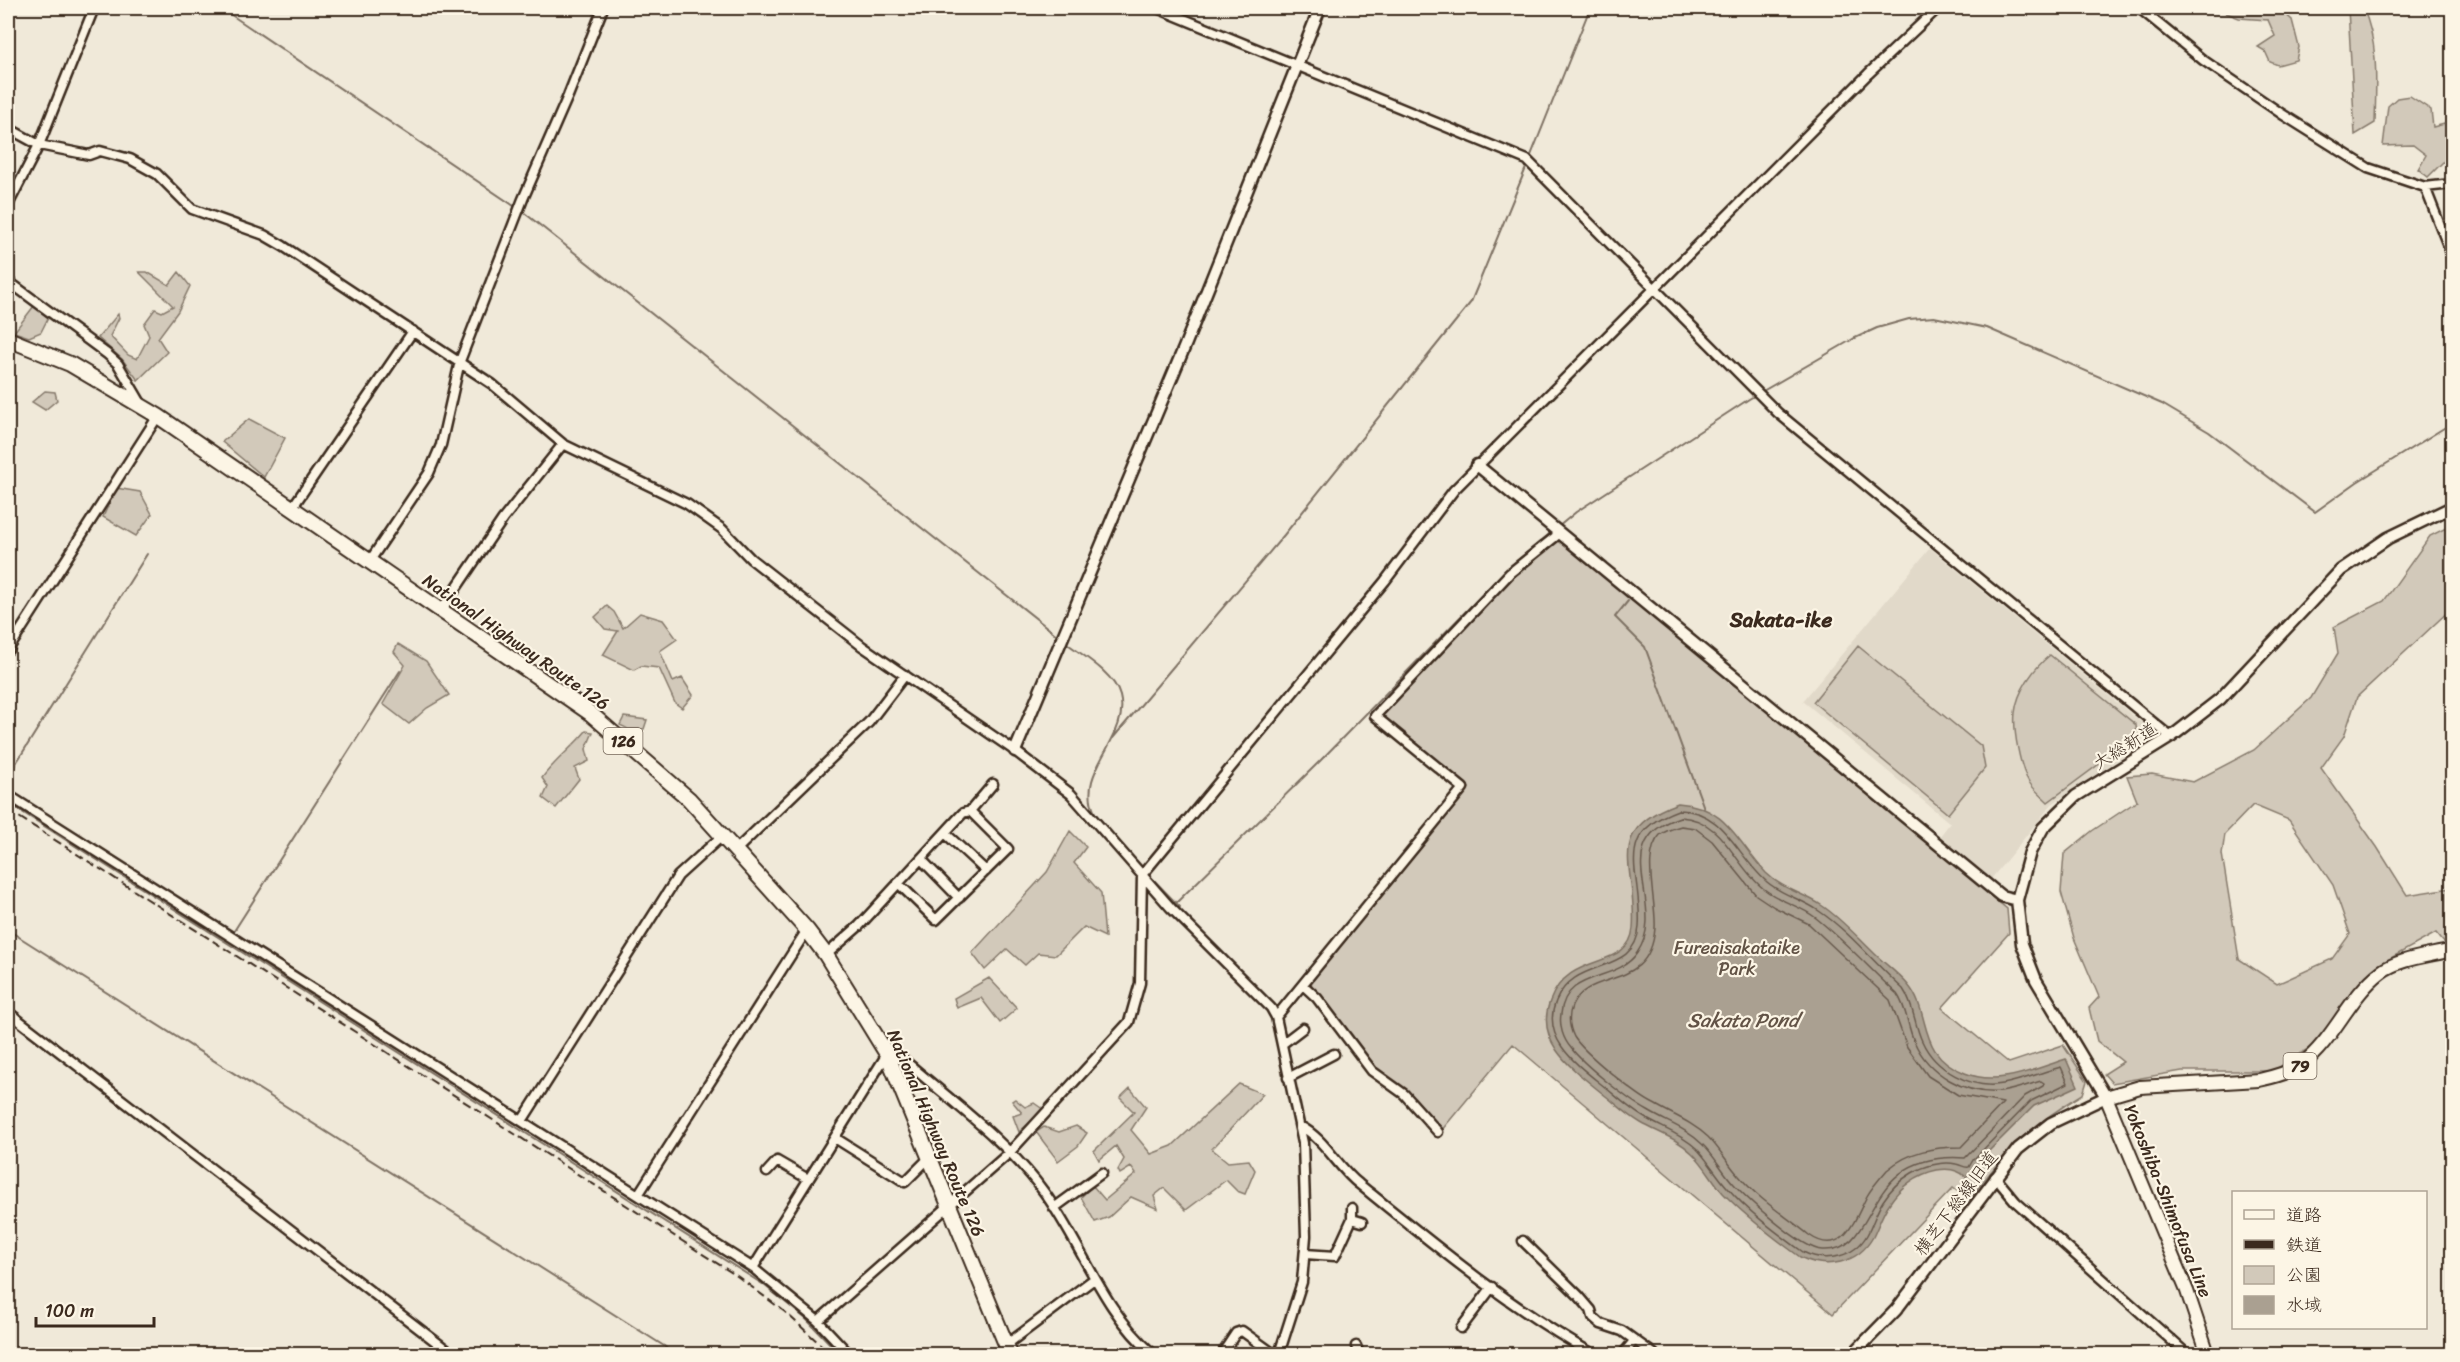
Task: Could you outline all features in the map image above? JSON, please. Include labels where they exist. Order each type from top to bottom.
[{"type":"highway","name":"National Highway Route 126","points":[[8,339],[70,364],[158,416],[590,713],[689,799],[737,849],[807,930],[826,955],[887,1054],[1005,1350]]},
{"type":"main road","name":"Yokoshiba-Shimofusa Line","points":[[2208,1354],[2187,1291],[2106,1097],[2140,1086],[2259,1080],[2278,1076],[2301,1065],[2314,1053],[2361,993],[2382,972],[2400,963],[2452,950]]},
{"type":"street","points":[[8,205],[39,145],[94,8]]},
{"type":"street","points":[[369,562],[429,473],[441,445],[460,361],[523,199],[603,8]]},
{"type":"street","points":[[1157,8],[1527,160],[1778,413],[2171,737]]},
{"type":"street","points":[[1015,752],[1184,348],[1320,8]]},
{"type":"street","points":[[818,1321],[948,1204],[1009,1153],[1129,1022],[1140,983],[1142,875],[1478,465],[1938,8]]},
{"type":"street","points":[[2139,8],[2203,60],[2282,114],[2368,168],[2425,187],[2452,184]]},
{"type":"street","points":[[8,128],[39,145],[89,155],[100,151],[130,159],[157,174],[192,209],[264,235],[460,361],[492,384],[562,444],[687,504],[722,529],[765,571],[862,646],[1015,752],[1071,794],[1142,875],[1271,1008],[1276,1017],[1303,1143],[1305,1254],[1302,1282],[1276,1354],[1242,1331],[1236,1333],[1222,1354]]},
{"type":"street","points":[[2425,187],[2452,256]]},
{"type":"street","points":[[8,281],[118,364],[143,406]]},
{"type":"street","points":[[292,508],[413,331]]},
{"type":"street","points":[[8,650],[158,416]]},
{"type":"street","points":[[440,612],[503,519],[562,444]]},
{"type":"street","points":[[1478,465],[2001,896],[2017,900]]},
{"type":"street","name":"大総新道","points":[[2106,1097],[2027,962],[2018,927],[2017,900],[2030,852],[2043,828],[2076,796],[2171,737],[2220,699],[2341,570],[2388,538],[2452,507]]},
{"type":"street","points":[[1276,1017],[1463,788],[1375,716],[1510,573],[1560,533]]},
{"type":"street","points":[[737,849],[869,722],[905,675]]},
{"type":"street","points":[[826,955],[859,926],[945,832],[963,813],[970,811],[993,784]]},
{"type":"street","points":[[8,795],[753,1268],[818,1321],[849,1354]]},
{"type":"street","points":[[898,883],[936,920],[1008,849],[970,811]]},
{"type":"street","points":[[945,832],[986,871]]},
{"type":"street","points":[[522,1121],[678,876],[723,835]]},
{"type":"street","points":[[921,858],[959,898]]},
{"type":"street","points":[[638,1195],[807,930]]},
{"type":"street","points":[[1304,985],[1317,998],[1372,1071],[1404,1094],[1438,1132]]},
{"type":"street","points":[[8,1012],[452,1354]]},
{"type":"street","points":[[1282,1044],[1303,1028]]},
{"type":"street","points":[[753,1268],[887,1054],[904,1060],[1009,1153],[1035,1180],[1054,1208],[1119,1321],[1153,1354]]},
{"type":"street","points":[[1288,1078],[1334,1054]]},
{"type":"street","name":"横芝下総線旧道","points":[[1853,1354],[1896,1310],[2018,1149],[2051,1123],[2106,1097]]},
{"type":"street","points":[[1300,1126],[1311,1132],[1356,1182],[1551,1331],[1593,1354]]},
{"type":"street","points":[[835,1138],[902,1181],[909,1182],[928,1159]]},
{"type":"street","points":[[768,1172],[777,1161],[808,1179]]},
{"type":"street","points":[[1054,1208],[1102,1173]]},
{"type":"street","points":[[1995,1177],[2016,1202],[2187,1354]]},
{"type":"street","points":[[1305,1254],[1335,1256],[1352,1219],[1352,1208]]},
{"type":"street","points":[[1352,1219],[1362,1222]]},
{"type":"street","points":[[1523,1241],[1579,1296],[1591,1310],[1593,1317],[1601,1324],[1622,1331],[1654,1354]]},
{"type":"street","points":[[1005,1350],[1094,1279]]},
{"type":"street","points":[[1461,1328],[1492,1287]]},
{"type":"street","points":[[1623,1354],[1634,1341]]},
{"type":"shaded area","points":[[1930,548],[2143,724],[2142,743],[2052,804],[1991,879],[1940,836],[1950,823],[1803,701]]},
{"type":"green space","points":[[2226,8],[2278,8],[2292,20],[2299,47],[2296,60],[2278,65],[2270,62],[2265,51],[2258,47],[2275,36],[2268,20],[2239,18],[2226,13]]},
{"type":"green space","points":[[2348,8],[2363,8],[2372,36],[2375,64],[2375,123],[2355,135]]},
{"type":"green space","points":[[2410,96],[2431,110],[2433,127],[2452,122],[2452,153],[2428,177],[2418,169],[2426,155],[2413,145],[2383,146],[2388,106],[2397,98]]},
{"type":"green space","points":[[139,272],[147,272],[169,285],[179,272],[190,286],[178,311],[158,338],[167,352],[138,380],[122,359],[98,338],[118,314],[119,318],[110,336],[128,355],[137,359],[149,336],[144,324],[155,309],[162,312],[173,306]]},
{"type":"green space","points":[[34,306],[50,314],[41,332],[29,337],[14,332]]},
{"type":"green space","points":[[45,391],[55,392],[57,400],[45,410],[32,402]]},
{"type":"green space","points":[[249,419],[285,438],[264,477],[222,442]]},
{"type":"green space","points":[[116,488],[140,492],[152,514],[136,536],[103,517]]},
{"type":"green space","points":[[2452,525],[2452,608],[2357,697],[2344,736],[2321,768],[2377,847],[2407,895],[2451,888],[2452,884],[2452,942],[2445,944],[2436,933],[2378,965],[2311,1047],[2273,1071],[2182,1071],[2112,1083],[2104,1074],[2123,1062],[2097,1041],[2089,1008],[2099,997],[2074,938],[2061,892],[2064,854],[2092,831],[2137,801],[2127,776],[2152,774],[2193,782],[2254,750],[2311,698],[2338,653],[2334,627],[2384,601],[2430,536]],"holes":[[[2253,805],[2289,820],[2333,885],[2350,934],[2332,959],[2277,984],[2239,959],[2222,854],[2225,834]]]},
{"type":"green space","name":"Fureaisakataike Park","points":[[1558,538],[2007,909],[2009,933],[1942,1008],[2009,1063],[2063,1045],[2087,1081],[2083,1094],[2047,1117],[2020,1140],[1969,1200],[1953,1188],[1833,1314],[1513,1044],[1441,1131],[1405,1089],[1374,1069],[1312,988],[1311,980],[1469,788],[1380,715],[1514,574]]},
{"type":"green space","points":[[607,606],[614,612],[623,628],[640,613],[663,620],[677,639],[660,651],[673,682],[682,678],[693,695],[682,708],[675,703],[659,668],[641,666],[634,670],[603,655],[618,631],[605,629],[595,617]]},
{"type":"green space","points":[[398,644],[426,661],[449,695],[427,708],[409,724],[383,704],[405,665],[394,652]]},
{"type":"green space","points":[[1858,646],[1981,746],[1985,768],[1948,814],[1813,702]]},
{"type":"green space","points":[[2050,655],[2136,725],[2137,736],[2048,802],[2029,782],[2023,768],[2015,729],[2015,713],[2019,696],[2032,673]]},
{"type":"green space","points":[[624,717],[647,720],[644,729],[628,729],[620,725]]},
{"type":"green space","points":[[586,731],[593,732],[586,749],[589,761],[575,768],[579,779],[556,808],[543,798],[548,787],[542,778]]},
{"type":"green space","points":[[1070,831],[1086,847],[1074,863],[1101,893],[1105,937],[1084,927],[1056,955],[1038,953],[1025,965],[1007,949],[985,970],[972,953],[1047,872]]},
{"type":"green space","points":[[989,978],[1017,1008],[1000,1023],[981,998],[957,1008],[954,998]]},
{"type":"green space","points":[[1239,1084],[1263,1094],[1212,1149],[1228,1162],[1249,1160],[1255,1170],[1245,1194],[1237,1191],[1226,1180],[1186,1210],[1164,1188],[1154,1196],[1158,1209],[1131,1197],[1109,1217],[1095,1222],[1081,1197],[1093,1186],[1105,1200],[1136,1174],[1131,1167],[1120,1174],[1118,1170],[1124,1159],[1116,1146],[1099,1160],[1094,1151],[1134,1112],[1120,1098],[1130,1088],[1146,1107],[1131,1130],[1151,1154],[1172,1146]]},
{"type":"green space","points":[[1015,1099],[1025,1107],[1034,1103],[1044,1110],[1019,1132],[1013,1116],[1022,1113],[1012,1101]]},
{"type":"green space","points":[[1076,1126],[1087,1133],[1078,1146],[1058,1161],[1036,1132],[1044,1127],[1059,1132]]},
{"type":"water","name":"Sakata Pond","points":[[1678,803],[1695,806],[1720,818],[1766,873],[1828,910],[1900,977],[1916,997],[1932,1044],[1949,1065],[1965,1073],[1990,1078],[2029,1072],[2066,1059],[2078,1086],[2034,1106],[1976,1164],[1981,1169],[1977,1174],[1972,1172],[1966,1177],[1956,1171],[1941,1169],[1910,1182],[1889,1204],[1867,1246],[1850,1259],[1831,1264],[1800,1257],[1732,1202],[1687,1148],[1636,1120],[1580,1075],[1560,1054],[1547,1030],[1546,1016],[1550,1001],[1559,985],[1570,974],[1610,957],[1621,951],[1629,942],[1633,928],[1628,854],[1631,839],[1639,826],[1654,814]]},
{"type":"waterway","points":[[221,8],[517,208]]},
{"type":"waterway","points":[[1530,158],[1590,8]]},
{"type":"waterway","points":[[1113,738],[1284,535],[1471,302],[1528,163]]},
{"type":"waterway","points":[[522,211],[1058,636]]},
{"type":"waterway","points":[[1558,527],[1576,512],[1749,399],[1853,339],[1877,328],[1909,319],[1934,317],[1987,328],[2162,404],[2209,432],[2315,512],[2357,482],[2452,423]]},
{"type":"waterway","points":[[1176,903],[1319,762],[1506,570],[1553,531]]},
{"type":"waterway","points":[[8,776],[147,554]]},
{"type":"waterway","points":[[1628,601],[1615,617],[1645,647],[1704,808]]},
{"type":"waterway","points":[[1065,642],[1104,672],[1117,688],[1120,696],[1121,711],[1118,726],[1097,769],[1090,798],[1095,813],[1104,826],[1143,868]]},
{"type":"waterway","points":[[234,931],[400,671]]},
{"type":"waterway","points":[[8,803],[764,1285],[806,1319],[840,1354]]},
{"type":"waterway","points":[[1147,873],[1180,907]]},
{"type":"waterway","points":[[8,930],[664,1346],[673,1354]]},
{"type":"railway","points":[[8,810],[737,1276],[785,1312],[831,1354]]},
{"type":"district","name":"Sakata-ike","points":[[1781,620]]}]
